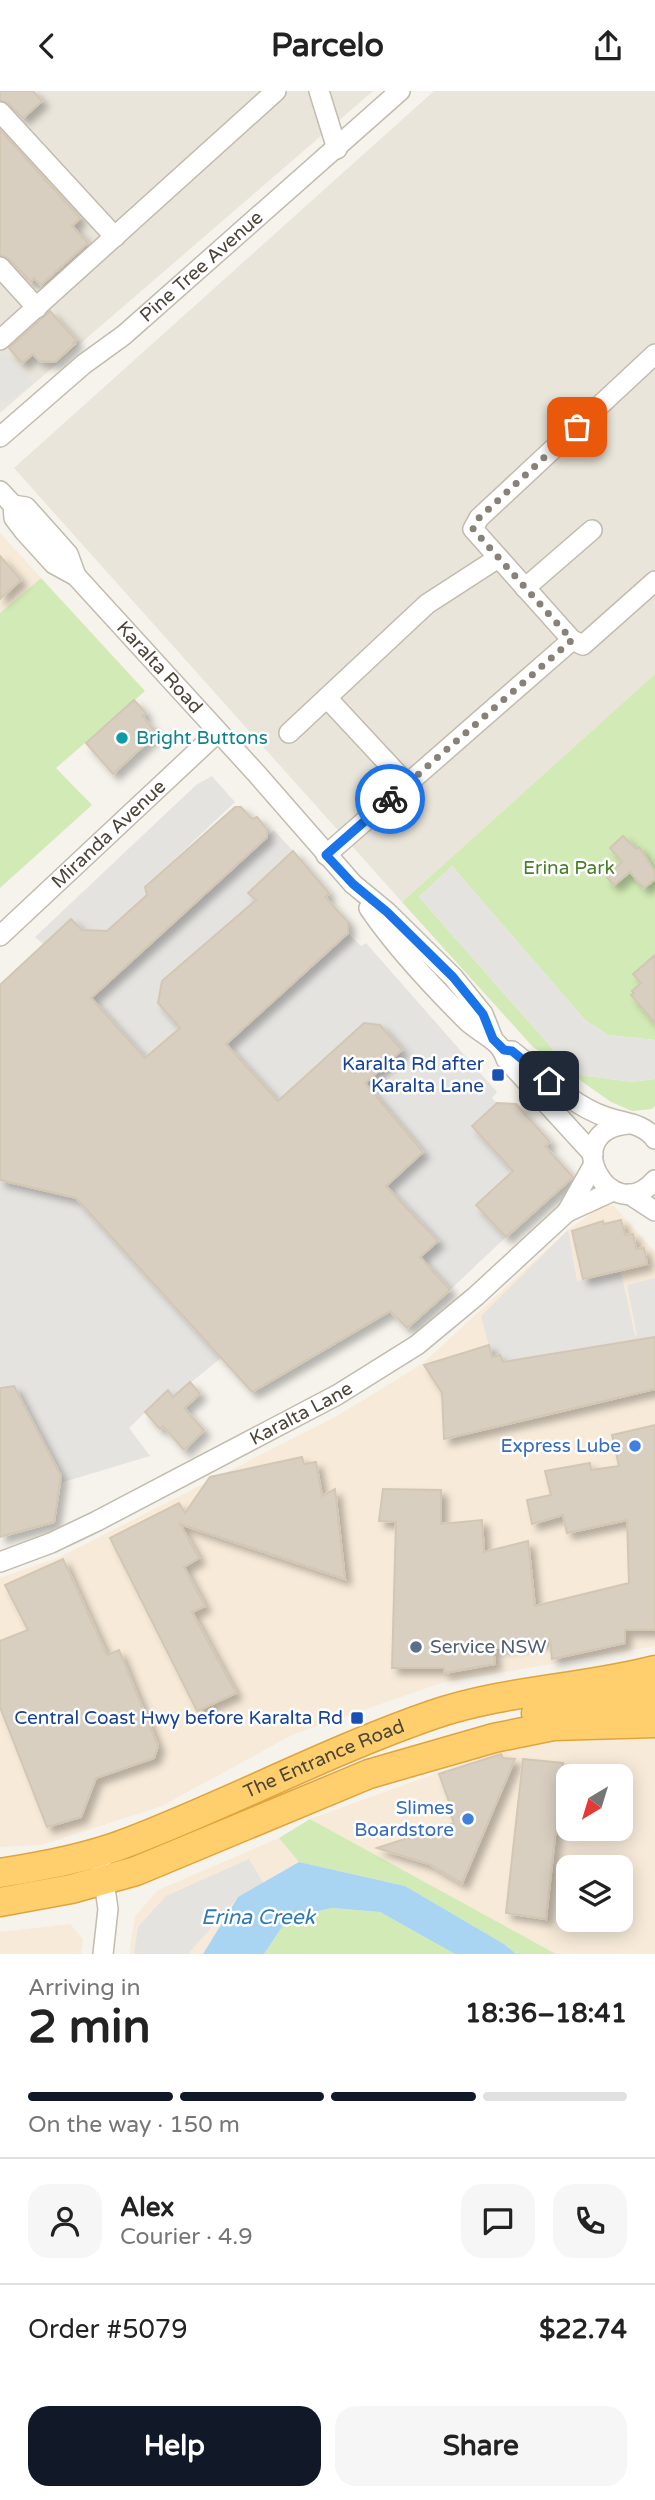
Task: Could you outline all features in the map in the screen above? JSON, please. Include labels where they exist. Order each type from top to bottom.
[{"type":"highway","name":"The Entrance Road","points":[[0,1873],[67,1860],[127,1843],[354,1745],[433,1715],[466,1705],[655,1670]]},
{"type":"highway","points":[[369,1774],[446,1738],[507,1719],[557,1708],[655,1697]]},
{"type":"highway","name":"The Entrance Road","points":[[0,1902],[71,1889],[143,1868],[369,1774],[494,1738],[553,1726],[655,1723]]},
{"type":"street","points":[[0,340],[276,91]]},
{"type":"street","points":[[319,91],[337,149]]},
{"type":"street","name":"Pine Tree Avenue","points":[[0,437],[85,364],[132,328],[337,149],[377,100],[400,91]]},
{"type":"street","points":[[0,113],[115,237]]},
{"type":"street","points":[[0,267],[37,307]]},
{"type":"street","points":[[655,354],[479,518],[473,529],[572,640],[583,645],[655,580]]},
{"type":"street","name":"Karalta Road","points":[[6,498],[14,518],[54,564],[76,576],[353,884],[387,912],[453,977],[483,1014],[506,1059],[593,1160],[604,1185],[655,1211]]},
{"type":"street","points":[[525,588],[592,530]]},
{"type":"street","points":[[289,733],[427,604],[498,558]]},
{"type":"street","points":[[326,855],[572,640]]},
{"type":"street","points":[[327,698],[407,784]]},
{"type":"street","name":"Miranda Avenue","points":[[0,936],[218,732]]},
{"type":"street","points":[[498,1044],[512,1051],[574,1100],[601,1116],[645,1127]]},
{"type":"street","points":[[593,1160],[596,1144],[609,1129],[645,1127]]},
{"type":"street","name":"Karalta Lane","points":[[0,1562],[51,1543],[97,1521],[337,1395],[417,1345],[476,1296],[567,1212],[593,1160]]},
{"type":"street","points":[[621,1192],[646,1188],[655,1179]]},
{"type":"street","name":"Karalta Lane","points":[[567,1212],[621,1192]]},
{"type":"street","points":[[99,1851],[108,1917],[103,1954]]},
{"type":"shaded area","points":[[0,91],[373,91],[0,413]]},
{"type":"shaded area","points":[[434,91],[655,91],[655,674],[402,902],[14,468]]},
{"type":"shaded area","points":[[4,351],[33,383],[7,403],[4,400],[0,404],[0,354]]},
{"type":"shaded area","points":[[0,533],[41,578],[0,613]]},
{"type":"shaded area","points":[[212,776],[235,802],[145,887],[147,895],[107,931],[82,930],[71,920],[43,944],[35,937],[196,785]]},
{"type":"shaded area","points":[[274,830],[293,851],[248,892],[256,900],[162,981],[158,1003],[180,1028],[154,1068],[91,998]]},
{"type":"shaded area","points":[[452,866],[585,1020],[608,1035],[655,1040],[655,1079],[632,1082],[580,1075],[566,1064],[419,897]]},
{"type":"shaded area","points":[[348,933],[361,946],[366,943],[497,1092],[492,1098],[497,1103],[473,1126],[513,1171],[477,1205],[506,1237],[450,1290],[420,1257],[437,1240],[386,1186],[423,1151],[365,1083],[402,1049],[380,1026],[278,1101],[226,1044]]},
{"type":"shaded area","points":[[0,1180],[73,1195],[221,1358],[173,1397],[167,1391],[129,1428],[150,1456],[60,1483],[61,1475],[14,1386],[0,1388]]},
{"type":"shaded area","points":[[603,1205],[614,1206],[655,1252],[655,1646],[441,1683],[292,1735],[162,1806],[41,1845],[0,1847],[0,1578],[60,1557],[337,1416],[422,1364],[568,1230]]},
{"type":"shaded area","points":[[568,1230],[577,1281],[621,1272],[635,1336],[637,1335],[627,1285],[655,1278],[655,1337],[503,1362],[500,1355],[492,1357],[481,1316]]},
{"type":"shaded area","points":[[574,1733],[655,1735],[655,1954],[556,1954],[310,1819],[503,1749]]},
{"type":"shaded area","points":[[279,1838],[299,1862],[238,1897],[203,1954],[129,1954],[135,1916],[158,1890]]},
{"type":"shaded area","points":[[249,1859],[264,1884],[238,1897],[188,1954],[134,1954],[138,1927],[166,1896]]},
{"type":"shaded area","points":[[70,1924],[83,1939],[81,1954],[0,1954],[0,1932]]},
{"type":"green space","points":[[41,578],[145,691],[56,768],[92,805],[0,888],[0,613]]},
{"type":"green space","name":"Erina Park","points":[[655,674],[655,1040],[608,1035],[585,1020],[452,866],[419,897],[566,1064],[581,1075],[632,1082],[655,1079],[655,1106],[652,1109],[632,1111],[611,1102],[533,1047],[402,902]]},
{"type":"green space","points":[[310,1819],[556,1954],[516,1954],[504,1944],[405,1886],[299,1862],[279,1838]]},
{"type":"green space","points":[[332,1908],[380,1912],[455,1954],[264,1954],[288,1918]]},
{"type":"water","name":"Erina Creek","points":[[299,1862],[405,1886],[504,1944],[516,1954],[455,1954],[380,1912],[332,1908],[288,1918],[264,1954],[203,1954],[238,1897]]},
{"type":"building","points":[[0,91],[33,91],[42,101],[23,118],[8,103],[0,100]]},
{"type":"building","points":[[0,130],[80,218],[72,226],[88,243],[41,285],[34,278],[31,282],[9,259],[0,255]]},
{"type":"building","points":[[50,311],[76,340],[73,343],[75,344],[55,362],[39,361],[33,354],[22,363],[9,348]]},
{"type":"building","points":[[0,556],[21,580],[0,599]]},
{"type":"building","name":"Bright Buttons","points":[[134,700],[146,713],[142,716],[157,733],[113,774],[86,743]]},
{"type":"building","points":[[235,807],[241,807],[252,819],[257,817],[267,829],[267,837],[91,998],[145,1058],[180,1028],[158,1003],[162,981],[256,900],[248,893],[293,851],[329,893],[325,897],[348,922],[348,933],[226,1044],[278,1101],[364,1023],[380,1025],[402,1050],[365,1083],[423,1152],[386,1186],[438,1241],[420,1257],[450,1290],[407,1328],[390,1311],[252,1392],[76,1198],[0,1180],[0,985],[71,919],[82,930],[107,931],[147,895],[145,887]]},
{"type":"building","points":[[623,836],[636,849],[639,847],[655,872],[655,879],[644,888],[630,872],[614,885],[606,876],[622,862],[610,848]]},
{"type":"building","points":[[655,955],[655,1023],[631,995],[641,983],[633,974]]},
{"type":"building","points":[[497,1103],[516,1104],[550,1142],[545,1146],[573,1177],[506,1237],[476,1205],[513,1171],[472,1126]]},
{"type":"building","points":[[621,1220],[625,1235],[633,1234],[636,1249],[644,1248],[647,1264],[583,1279],[572,1231],[603,1221],[604,1224]]},
{"type":"building","points":[[655,1337],[655,1389],[444,1439],[442,1393],[424,1365],[489,1345],[492,1357],[500,1355],[503,1362]]},
{"type":"building","points":[[190,1382],[200,1394],[184,1408],[204,1430],[184,1450],[163,1426],[160,1429],[145,1412],[168,1390],[173,1397]]},
{"type":"building","points":[[14,1386],[61,1476],[54,1522],[0,1537],[0,1388]]},
{"type":"building","points":[[655,1425],[655,1630],[625,1630],[625,1643],[552,1659],[550,1640],[493,1648],[495,1664],[444,1673],[444,1668],[392,1668],[396,1522],[379,1521],[383,1489],[441,1490],[441,1524],[482,1520],[484,1552],[528,1541],[535,1606],[629,1583],[627,1520],[567,1533],[563,1515],[532,1524],[527,1500],[551,1495],[545,1471],[590,1463],[591,1470],[619,1466],[612,1435]]},
{"type":"building","points":[[302,1457],[304,1464],[316,1462],[322,1496],[335,1489],[345,1579],[180,1524],[199,1558],[184,1567],[205,1606],[192,1612],[236,1693],[197,1711],[110,1538],[179,1503],[185,1513],[210,1477]]},
{"type":"building","points":[[63,1559],[107,1655],[119,1650],[158,1746],[154,1758],[96,1778],[81,1817],[47,1827],[0,1707],[0,1641],[28,1630],[5,1585]]},
{"type":"building","points":[[501,1754],[503,1758],[515,1759],[462,1883],[429,1864],[377,1848],[454,1823],[439,1774]]},
{"type":"building","points":[[523,1759],[563,1763],[556,1764],[556,1827],[546,1919],[506,1913]]},
{"type":"way so far","points":[[390,799],[572,640],[473,529],[479,518],[577,427]]},
{"type":"place","name":"Bright Buttons","points":[[122,738]]},
{"type":"place","name":"Karalta Rd after Karalta Lane","points":[[498,1075]]},
{"type":"place","name":"Express Lube","points":[[635,1446]]},
{"type":"place","name":"Service NSW","points":[[416,1647]]},
{"type":"place","name":"Central Coast Hwy before Karalta Rd","points":[[357,1718]]},
{"type":"place","name":"Slimes Boardstore","points":[[468,1819]]},
{"type":"route","points":[[390,799],[326,855],[353,884],[387,912],[453,977],[483,1014],[493,1039],[504,1050],[512,1051],[549,1081]]}]
